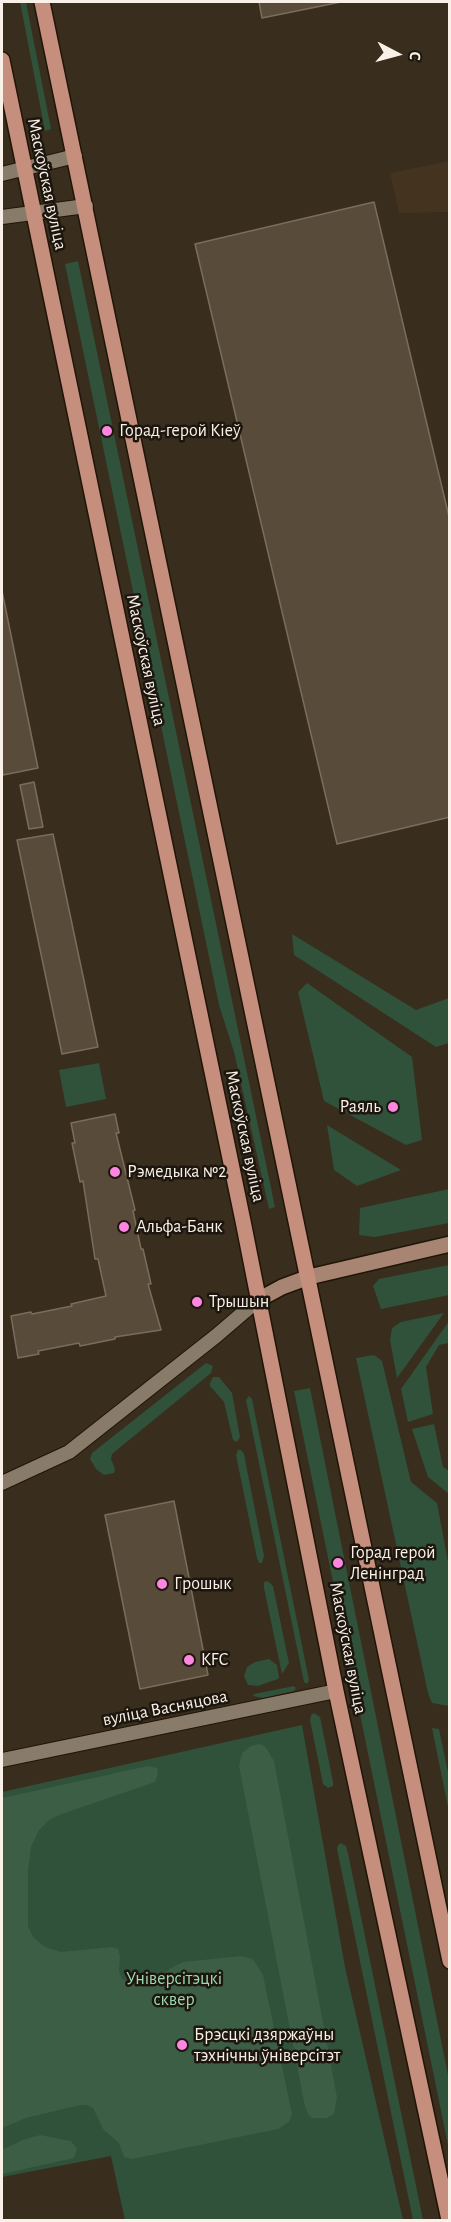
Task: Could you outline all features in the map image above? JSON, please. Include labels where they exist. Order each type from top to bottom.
[{"type":"main road","name":"Маскоўская вуліца","points":[[42,2],[450,1961]]},
{"type":"main road","name":"Маскоўская вуліца","points":[[2,60],[258,1300],[336,1691],[449,2220]]},
{"type":"main road","points":[[258,1300],[282,1287],[309,1277],[450,1245]]},
{"type":"street","points":[[2,174],[75,156]]},
{"type":"street","points":[[2,217],[86,206]]},
{"type":"street","points":[[2,1483],[69,1452],[258,1300]]},
{"type":"street","name":"вуліца Васняцова","points":[[2,1760],[336,1691]]},
{"type":"shaded area","points":[[449,161],[449,212],[399,213],[390,173]]},
{"type":"green space","points":[[20,2],[26,2],[51,129],[45,131]]},
{"type":"green space","points":[[78,261],[275,1207],[269,1209],[234,1052],[219,1005],[65,264]]},
{"type":"green space","points":[[292,934],[416,1010],[449,998],[449,1043],[436,1047],[294,955]]},
{"type":"green space","points":[[307,983],[412,1057],[422,1140],[406,1145],[324,1101],[298,992]]},
{"type":"green space","points":[[99,1063],[106,1099],[66,1107],[59,1070]]},
{"type":"green space","points":[[327,1125],[401,1170],[357,1186],[334,1170]]},
{"type":"green space","points":[[449,1189],[449,1223],[375,1237],[359,1235],[360,1208]]},
{"type":"green space","points":[[449,1265],[449,1295],[381,1309],[373,1286],[379,1279]]},
{"type":"green space","points":[[444,1313],[397,1378],[390,1340],[392,1328],[401,1322]]},
{"type":"green space","points":[[449,1321],[449,1343],[439,1345],[426,1367],[433,1414],[408,1422],[401,1389]]},
{"type":"green space","points":[[374,1355],[382,1361],[411,1482],[437,1503],[449,1567],[449,1706],[432,1703],[428,1693],[356,1358]]},
{"type":"green space","points":[[206,1363],[213,1366],[211,1373],[112,1454],[114,1473],[104,1475],[96,1469],[90,1459],[92,1453]]},
{"type":"green space","points":[[213,1377],[219,1377],[232,1393],[240,1437],[237,1442],[233,1440],[224,1402],[210,1386]]},
{"type":"green space","points":[[310,1388],[449,2080],[449,2150],[294,1391]]},
{"type":"green space","points":[[249,1396],[252,1399],[309,1680],[307,1684],[304,1682],[246,1400]]},
{"type":"green space","points":[[434,1424],[443,1467],[449,1471],[449,1494],[428,1477],[412,1429]]},
{"type":"green space","points":[[238,1450],[244,1454],[264,1556],[262,1563],[259,1563],[257,1558],[236,1455]]},
{"type":"green space","points":[[268,1581],[273,1586],[289,1663],[282,1674],[264,1588],[264,1582]]},
{"type":"green space","points":[[269,1659],[277,1665],[278,1679],[258,1686],[248,1685],[244,1676],[247,1667],[255,1662]]},
{"type":"green space","points":[[294,1686],[296,1688],[294,1691],[263,1698],[253,1696],[254,1694]]},
{"type":"green space","points":[[314,1713],[320,1717],[333,1782],[333,1786],[328,1788],[323,1784],[310,1720]]},
{"type":"green space","name":"Універсітэцкі сквер","points":[[302,1725],[345,1967],[403,2220],[125,2220],[111,2156],[2,2177],[2,1792]]},
{"type":"green space","points":[[432,1728],[439,1729],[449,1777],[449,1812]]},
{"type":"green space","points":[[258,1744],[267,1749],[274,1761],[337,2097],[334,2114],[327,2118],[312,2118],[305,2107],[239,1766],[242,1753]]},
{"type":"green space","points":[[148,1766],[157,1768],[158,1774],[155,1782],[62,1814],[49,1820],[39,1830],[31,1847],[28,1871],[28,1926],[33,1937],[45,1947],[61,1952],[112,1947],[118,1949],[119,1971],[122,1979],[130,1982],[142,1982],[160,1977],[183,1962],[241,1956],[253,1959],[263,1975],[292,2114],[289,2122],[278,2129],[132,2159],[124,2157],[119,2143],[103,2129],[93,2108],[87,2105],[26,2118],[2,2128],[2,1798]]},
{"type":"green space","points":[[341,1843],[346,1846],[348,1853],[423,2220],[413,2220],[337,1849]]},
{"type":"green space","points":[[40,2135],[71,2141],[77,2149],[74,2158],[2,2174],[2,2150],[22,2140]]},
{"type":"building","points":[[259,2],[341,2],[262,18]]},
{"type":"building","points":[[374,202],[450,521],[450,817],[337,844],[195,244]]},
{"type":"building","points":[[2,591],[38,768],[3,775],[2,766]]},
{"type":"building","points":[[34,782],[43,827],[29,829],[20,785]]},
{"type":"building","points":[[53,834],[98,1047],[62,1054],[17,840]]},
{"type":"building","points":[[115,1114],[119,1133],[116,1133],[135,1210],[133,1211],[141,1249],[143,1249],[151,1284],[148,1284],[161,1330],[115,1337],[115,1339],[80,1346],[79,1343],[38,1351],[39,1354],[18,1358],[11,1316],[72,1306],[71,1304],[106,1296],[98,1259],[95,1259],[83,1181],[80,1182],[72,1143],[75,1143],[71,1123]]},
{"type":"building","points":[[174,1501],[208,1675],[140,1689],[105,1515]]},
{"type":"place","name":"Горад-герой Кіеў","points":[[107,431]]},
{"type":"place","name":"Раяль","points":[[393,1107]]},
{"type":"place","name":"Рэмедыка №2","points":[[115,1172]]},
{"type":"place","name":"Альфа-Банк","points":[[124,1227]]},
{"type":"place","name":"Трышын","points":[[197,1302]]},
{"type":"place","name":"Горад герой Ленінград","points":[[338,1563]]},
{"type":"place","name":"Грошык","points":[[162,1584]]},
{"type":"place","name":"KFC","points":[[189,1660]]},
{"type":"place","name":"Брэсцкі дзяржаўны тэхнічны ўніверсітэт","points":[[182,2045]]}]
